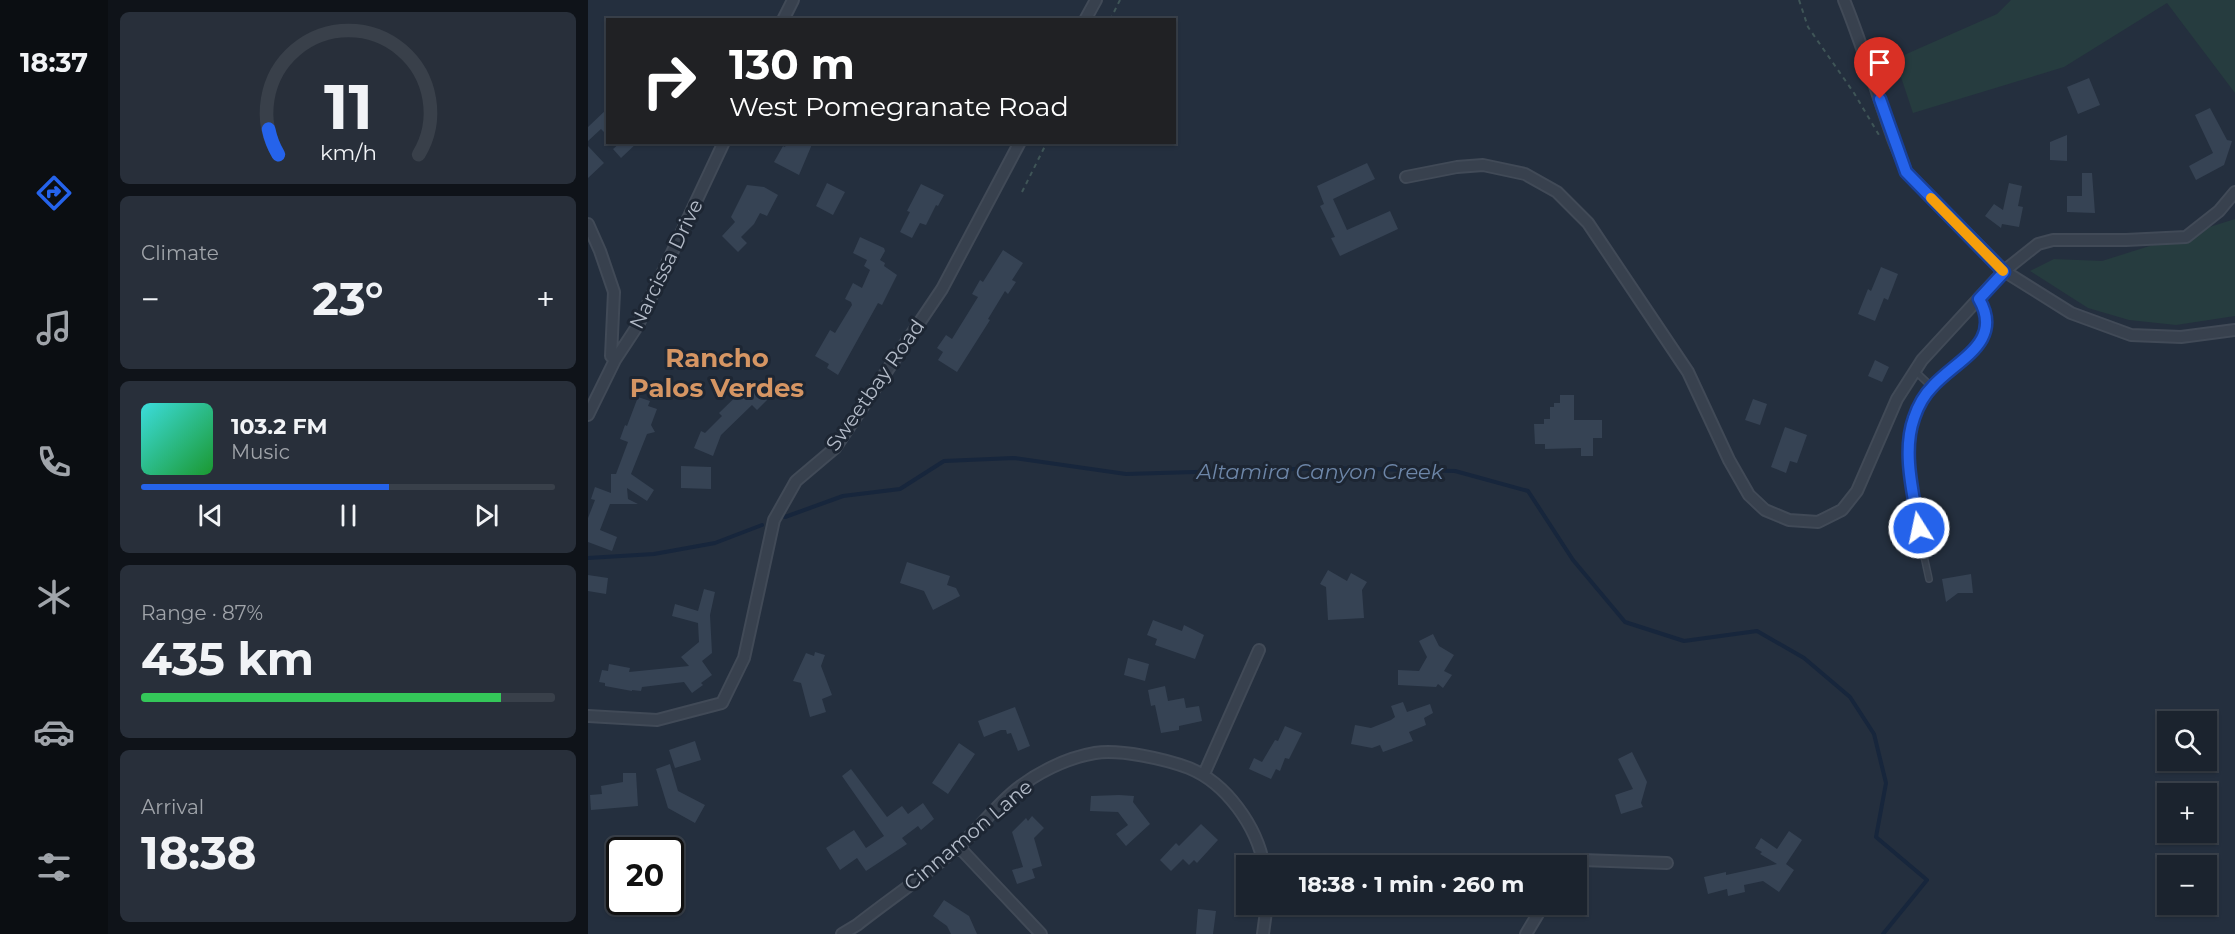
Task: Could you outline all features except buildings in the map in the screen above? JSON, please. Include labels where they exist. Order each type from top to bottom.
[{"type":"street","points":[[784,18],[793,0]]},
{"type":"street","points":[[1086,18],[1096,0]]},
{"type":"street","points":[[1844,0],[1906,172],[2004,272],[2072,313],[2131,335],[2181,337],[2235,330]]},
{"type":"street","name":"Narcissa Drive","points":[[588,415],[615,360],[638,325],[723,144]]},
{"type":"street","name":"Sweetbay Road","points":[[588,716],[657,720],[722,703],[744,658],[774,520],[796,481],[835,448],[942,289],[1019,144]]},
{"type":"street","points":[[1406,177],[1457,167],[1483,165],[1525,174],[1557,192],[1588,223],[1688,372],[1729,460],[1749,495],[1765,510],[1789,520],[1818,522],[1842,510],[1857,491],[1897,399],[1922,360],[2004,272],[2038,244],[2053,240],[2186,237],[2219,211],[2235,192]]},
{"type":"street","points":[[588,224],[614,292],[611,357],[615,360]]},
{"type":"street","points":[[1203,774],[1259,650]]},
{"type":"street","name":"Cinnamon Lane","points":[[842,934],[959,847],[1014,791],[1059,764],[1096,753],[1131,754],[1171,761],[1203,774],[1230,798],[1251,828],[1260,855]]},
{"type":"street","points":[[959,847],[1041,934]]},
{"type":"street","points":[[1587,860],[1667,864]]},
{"type":"street","points":[[1263,934],[1266,915]]},
{"type":"street","points":[[1526,934],[1537,915]]},
{"type":"lane","points":[[1929,579],[1914,504],[1909,437],[1919,405],[1932,387],[1980,344],[1985,332],[1987,313],[1979,299]]},
{"type":"lane","points":[[1915,371],[1932,387]]},
{"type":"path","points":[[1111,18],[1120,0]]},
{"type":"path","points":[[1799,0],[1808,27],[1854,93],[1877,133],[1885,140]]},
{"type":"path","points":[[1022,192],[1046,144]]},
{"type":"green space","points":[[2011,0],[2235,0],[2235,93],[2167,3],[2064,67],[1913,113],[1895,59],[1997,14]]},
{"type":"green space","points":[[2235,219],[2235,316],[2176,325],[2129,320],[2088,308],[2030,271],[2054,259],[2102,261]]},
{"type":"waterway","name":"Altamira Canyon Creek","points":[[785,517],[843,496],[900,489],[944,461],[1014,458],[1126,474],[1329,468],[1455,471],[1528,491],[1573,560],[1625,622],[1684,641],[1757,631],[1804,658],[1850,697],[1874,734],[1886,783],[1876,837],[1927,880],[1883,934]]},
{"type":"waterway","name":"Altamira Canyon Creek","points":[[588,558],[654,554],[715,543],[762,525]]},
{"type":"slow traffic","points":[[1931,198],[2003,271]]},
{"type":"district","name":"Rancho Palos Verdes","points":[[717,373]]},
{"type":"route","points":[[1880,99],[1906,172],[2004,272],[1979,299],[1987,313],[1985,332],[1980,344],[1932,387],[1919,405],[1913,421],[1909,437],[1909,454],[1919,528]]}]
